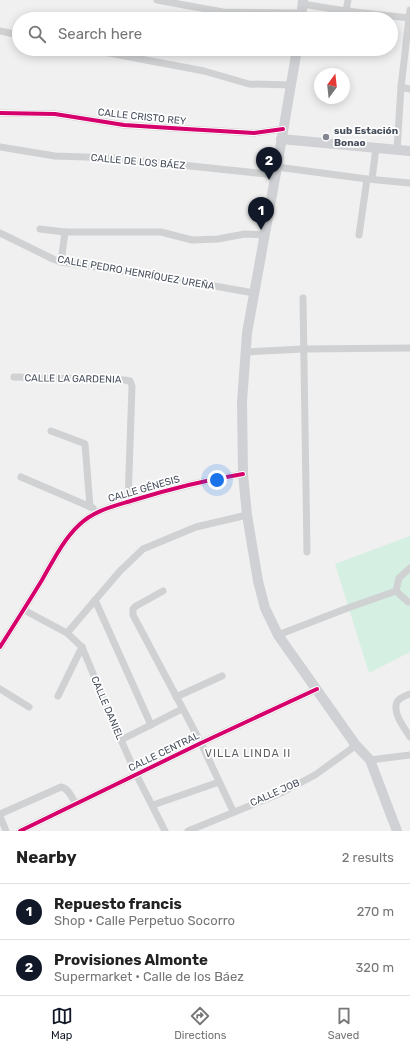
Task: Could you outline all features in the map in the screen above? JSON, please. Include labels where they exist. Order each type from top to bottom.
[{"type":"main road","points":[[296,56],[245,352],[242,402],[243,474],[247,515],[258,581],[265,608],[278,635],[355,744],[370,760],[398,831]]},
{"type":"main road","points":[[282,134],[376,148],[410,150]]},
{"type":"street","points":[[157,0],[223,12],[302,9],[355,12]]},
{"type":"street","points":[[346,11],[348,0]]},
{"type":"street","points":[[397,150],[401,87],[407,55],[410,10]]},
{"type":"street","points":[[398,17],[409,18]]},
{"type":"street","points":[[0,31],[12,34]]},
{"type":"street","points":[[125,56],[204,71],[249,84],[292,85]]},
{"type":"street","points":[[401,87],[410,89]]},
{"type":"street","name":"CALLE CRISTO REY","points":[[0,113],[55,114],[124,125],[282,134]]},
{"type":"street","name":"CALLE DE LOS BÁEZ","points":[[0,147],[55,156],[115,158],[410,183]]},
{"type":"street","points":[[360,235],[376,148]]},
{"type":"street","points":[[40,229],[65,232],[161,232],[192,240],[218,239],[245,234],[265,235]]},
{"type":"street","points":[[61,262],[65,232]]},
{"type":"street","name":"CALLE PEDRO HENRÍQUEZ UREÑA","points":[[0,234],[61,262],[158,276],[254,293]]},
{"type":"street","points":[[303,298],[307,552]]},
{"type":"street","points":[[245,352],[410,348]]},
{"type":"street","name":"CALLE LA GARDENIA","points":[[14,377],[130,381],[132,386],[128,502]]},
{"type":"street","points":[[51,432],[83,442],[85,444],[90,507]]},
{"type":"street","name":"CALLE GÉNESIS","points":[[0,647],[62,546],[78,525],[87,517],[99,511],[164,491],[221,477],[243,474]]},
{"type":"street","points":[[21,477],[99,511]]},
{"type":"street","points":[[67,633],[120,571],[143,549],[196,527],[247,515]]},
{"type":"street","points":[[396,591],[399,578],[410,568]]},
{"type":"street","points":[[278,635],[396,591]]},
{"type":"street","points":[[396,591],[408,602],[410,602]]},
{"type":"street","points":[[163,592],[136,606],[133,610],[133,614],[201,743],[233,812]]},
{"type":"street","points":[[95,600],[151,725]]},
{"type":"street","name":"CALLE DANIEL","points":[[24,610],[67,633],[82,647],[136,774],[165,831]]},
{"type":"street","points":[[58,696],[82,647]]},
{"type":"street","points":[[176,697],[222,676]]},
{"type":"street","points":[[0,689],[29,707]]},
{"type":"street","name":"CALLE CENTRAL","points":[[20,831],[75,803],[317,689]]},
{"type":"street","points":[[410,694],[397,701],[396,707],[397,714],[410,737]]},
{"type":"street","points":[[121,740],[182,709]]},
{"type":"street","name":"CALLE JOB","points":[[188,831],[281,793],[315,775],[351,749],[355,744]]},
{"type":"street","points":[[370,760],[410,755]]},
{"type":"street","points":[[152,805],[219,782]]},
{"type":"street","points":[[6,831],[0,815],[61,787],[64,787],[67,790],[75,803]]},
{"type":"green space","points":[[410,536],[410,652],[369,673],[335,564]]},
{"type":"cycle path","points":[[0,113],[55,114],[124,125],[254,133],[283,129]]},
{"type":"cycle path","points":[[0,647],[37,589],[63,544],[73,531],[85,520],[105,509],[148,496],[202,482],[243,474]]},
{"type":"cycle path","points":[[20,831],[201,743],[317,689]]},
{"type":"place","name":"sub Estación Bonao","points":[[326,137]]},
{"type":"place","name":"Provisiones Almonte","points":[[269,180]]},
{"type":"place","name":"Repuesto francis","points":[[261,230]]},
{"type":"district","name":"VILLA LINDA II","points":[[248,753]]}]
